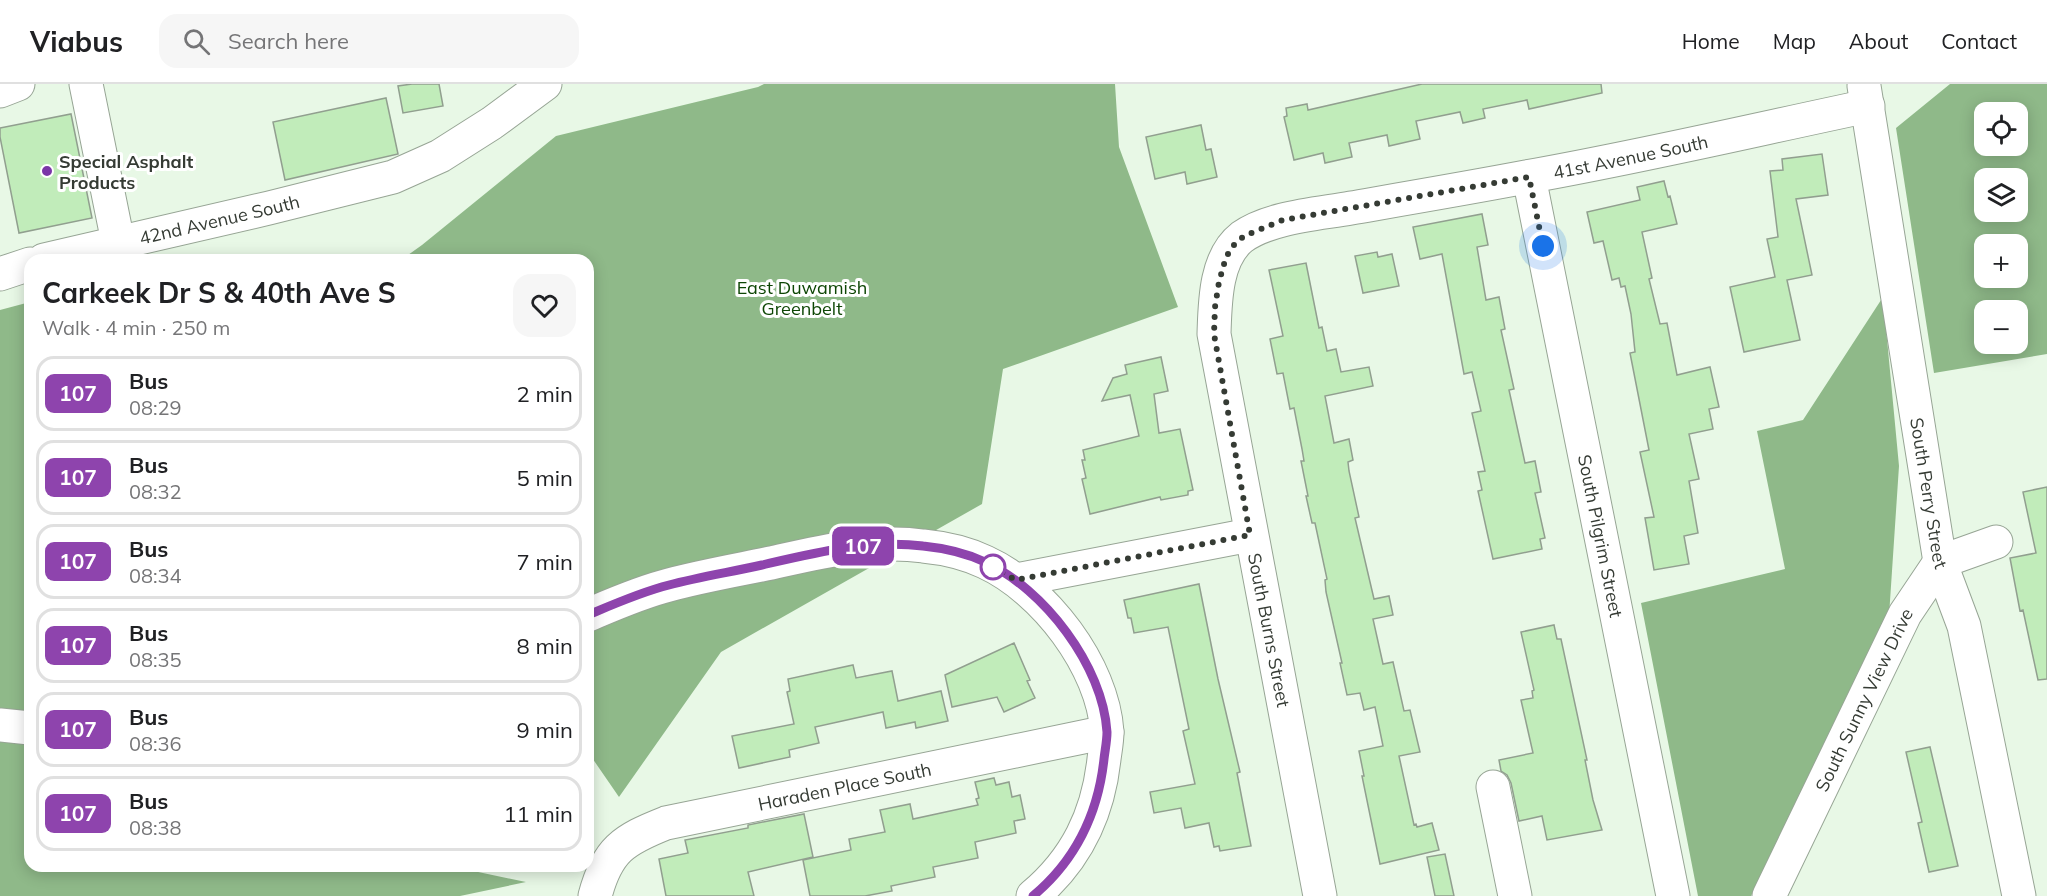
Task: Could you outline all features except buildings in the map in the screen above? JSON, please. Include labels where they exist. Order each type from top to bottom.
[{"type":"street","points":[[0,91],[18,84]]},
{"type":"street","points":[[86,84],[118,243]]},
{"type":"street","name":"42nd Avenue South","points":[[70,254],[393,177],[440,156],[492,123],[545,84]]},
{"type":"street","name":"41st Avenue South","points":[[1226,257],[1244,236],[1283,220],[1529,177],[1866,95]]},
{"type":"street","name":"South Perry Street","points":[[1866,95],[1940,562],[1964,626],[2019,896]]},
{"type":"street","name":"South Pilgrim Street","points":[[1529,177],[1673,896]]},
{"type":"street","name":"South Burns Street","points":[[1226,257],[1215,307],[1214,334],[1250,535],[1320,896]]},
{"type":"street","points":[[0,273],[24,266]]},
{"type":"street","points":[[1016,580],[1250,535]]},
{"type":"street","points":[[1940,562],[1995,542]]},
{"type":"street","points":[[594,613],[668,585],[798,557],[853,547],[890,544],[924,546],[954,552],[985,562],[1016,580],[1043,604],[1084,660],[1100,695],[1107,732],[1103,770],[1096,802],[1082,840],[1060,871],[1033,896]]},
{"type":"street","name":"South Sunny View Drive","points":[[1769,896],[1905,614],[1940,562]]},
{"type":"street","points":[[0,725],[24,727]]},
{"type":"street","name":"Haraden Place South","points":[[597,885],[609,858],[624,842],[666,823],[1107,732]]},
{"type":"street","points":[[1493,787],[1515,896]]},
{"type":"green space","name":"East Duwamish Greenbelt","points":[[764,84],[1115,84],[1119,147],[1178,307],[1003,369],[982,504],[721,652],[619,797],[594,761],[594,254],[409,254],[556,136]]},
{"type":"green space","points":[[1950,84],[2047,84],[2047,354],[1934,373],[1896,128]]},
{"type":"green space","points":[[1883,297],[1899,466],[1889,616],[1751,896],[1698,896],[1641,603],[1785,569],[1757,431],[1803,420]]},
{"type":"green space","points":[[24,304],[24,872],[478,872],[526,882],[460,896],[0,896],[0,310]]},
{"type":"bus line","name":"107","points":[[594,612],[668,585],[798,557],[853,547],[890,544],[924,546],[954,552],[985,562],[1016,580],[1043,604],[1084,660],[1100,695],[1107,732],[1103,770],[1096,802],[1082,840],[1060,871],[1033,896]]},
{"type":"place","name":"Special Asphalt Products","points":[[47,171]]},
{"type":"route","points":[[993,567],[1016,580],[1250,535],[1214,334],[1215,307],[1226,257],[1244,236],[1283,220],[1529,177],[1543,246]]}]
